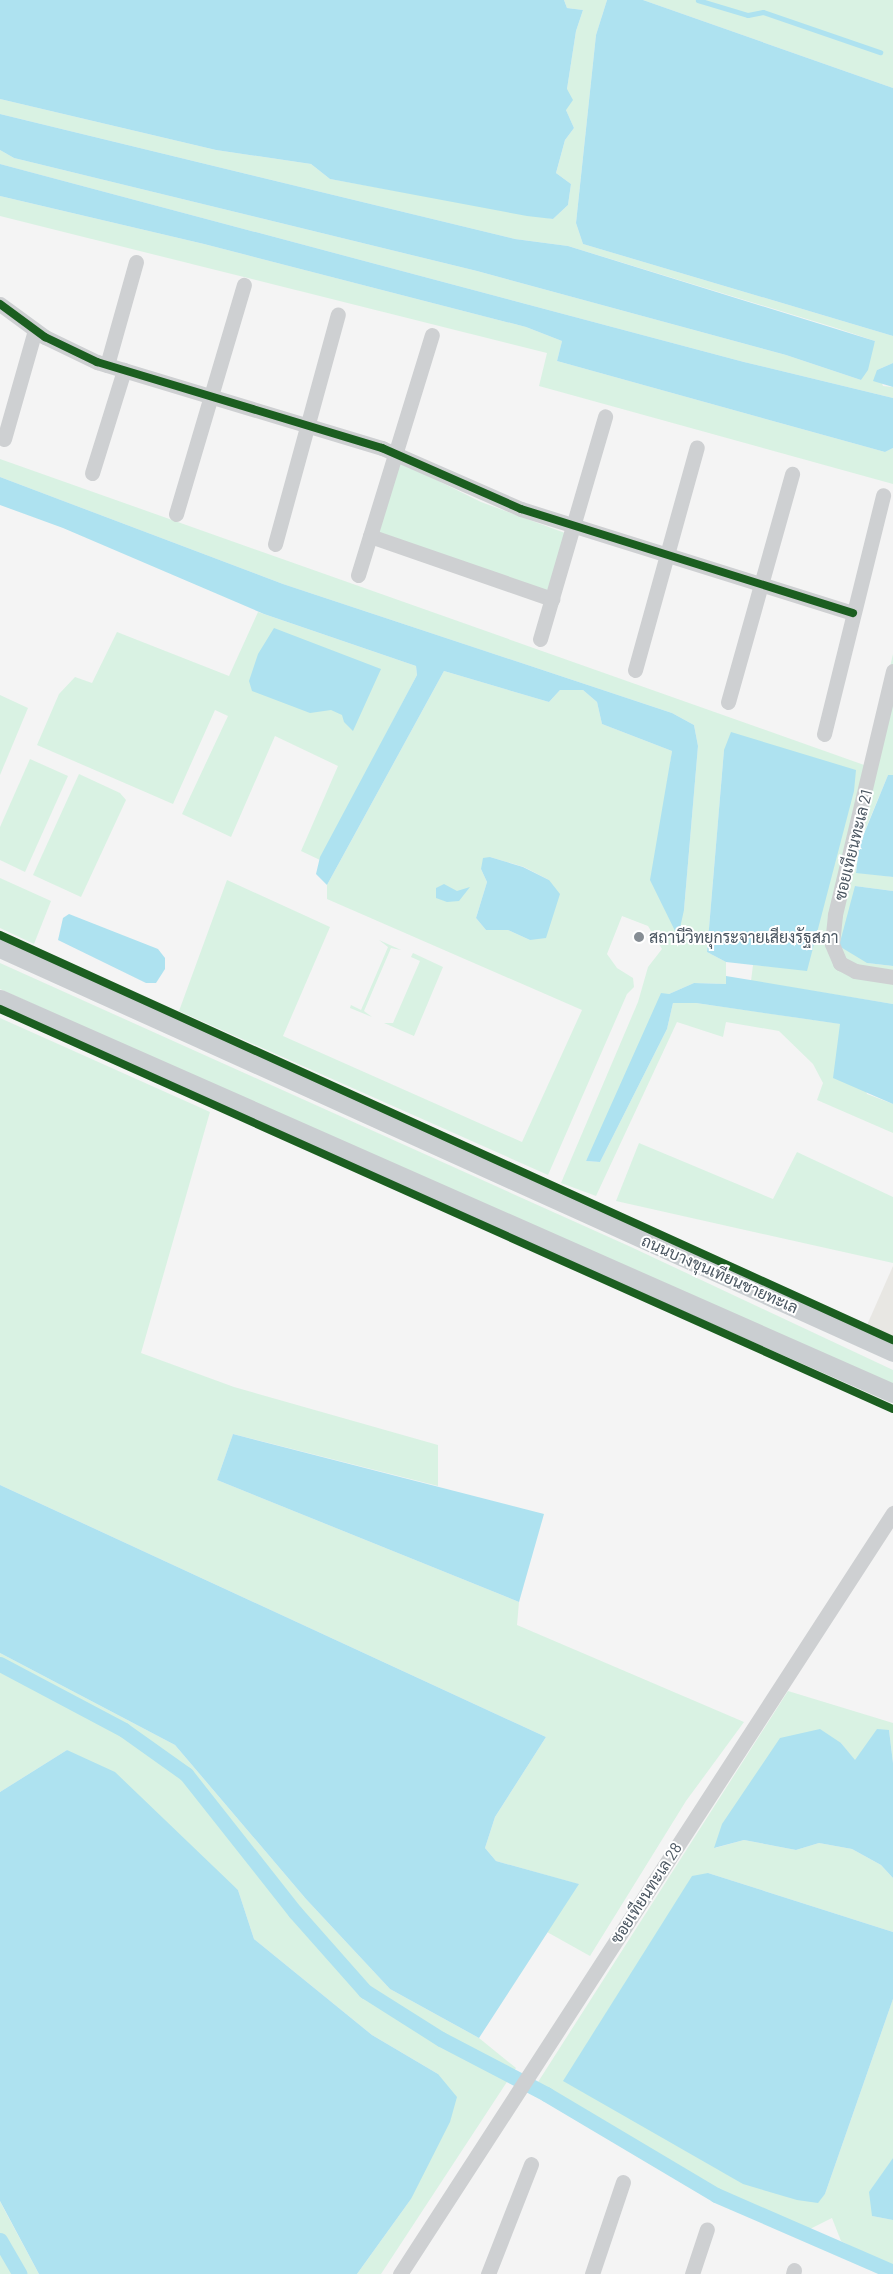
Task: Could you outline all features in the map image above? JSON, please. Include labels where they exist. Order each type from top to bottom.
[{"type":"main road","name":"ถนนบางขุนเทียนชายทะเล","points":[[0,948],[893,1352]]},
{"type":"main road","points":[[0,999],[893,1394]]},
{"type":"main road","points":[[650,1243],[797,1321],[893,1365]]},
{"type":"street","points":[[107,365],[136,262]]},
{"type":"street","points":[[176,514],[244,285]]},
{"type":"street","points":[[0,304],[35,330],[107,365],[308,425],[395,454],[520,509],[853,613]]},
{"type":"street","points":[[275,544],[338,314]]},
{"type":"street","points":[[4,440],[35,330]]},
{"type":"street","points":[[358,574],[432,335]]},
{"type":"street","points":[[92,473],[124,370]]},
{"type":"street","points":[[540,639],[605,416]]},
{"type":"street","points":[[635,670],[697,447]]},
{"type":"street","points":[[728,702],[792,474]]},
{"type":"street","points":[[824,734],[883,495]]},
{"type":"street","points":[[370,536],[552,599]]},
{"type":"street","name":"ซอยเทียนทะเล 21","points":[[893,671],[835,916],[832,944],[840,963],[855,971],[893,977]]},
{"type":"street","name":"ซอยเทียนทะเล 28","points":[[400,2274],[531,2069],[893,1513]]},
{"type":"street","points":[[488,2274],[531,2164]]},
{"type":"street","points":[[592,2274],[623,2182]]},
{"type":"street","points":[[692,2274],[707,2229]]},
{"type":"shaded area","points":[[893,1266],[893,1337],[867,1325]]},
{"type":"green space","points":[[564,0],[607,0],[596,35],[576,223],[583,244],[893,336],[893,363],[877,370],[883,386],[893,387],[893,398],[744,362],[0,164],[0,150],[14,158],[477,271],[786,355],[861,380],[875,341],[833,327],[568,246],[515,239],[0,114],[0,99],[216,150],[311,164],[330,179],[553,219],[568,205],[571,184],[556,173],[565,140],[574,128],[566,110],[567,89],[576,31],[583,10],[567,8]]},
{"type":"green space","points":[[643,0],[893,0],[893,88]]},
{"type":"green space","points":[[0,196],[204,244],[526,327],[562,341],[557,361],[885,452],[893,448],[893,484],[539,386],[547,353],[0,216]]},
{"type":"green space","points":[[0,459],[867,766],[893,654],[893,775],[888,775],[859,845],[856,872],[893,877],[893,891],[855,886],[867,963],[893,966],[893,1004],[751,981],[753,965],[807,970],[724,750],[707,952],[726,962],[726,984],[694,983],[669,994],[586,1161],[600,1162],[667,1029],[673,1003],[696,1003],[841,1024],[867,1094],[893,1104],[893,1133],[817,1100],[823,1083],[813,1064],[779,1031],[726,1022],[723,1037],[677,1022],[596,1196],[561,1183],[638,1002],[648,967],[662,949],[648,926],[622,916],[607,954],[617,968],[633,978],[634,987],[627,994],[548,1175],[179,1011],[227,880],[330,927],[283,1036],[522,1142],[582,1010],[327,899],[327,885],[444,671],[549,702],[560,690],[583,690],[597,702],[602,724],[672,751],[666,792],[684,910],[698,746],[694,725],[672,713],[283,584],[0,477]],"holes":[[[490,857],[524,867],[549,880],[530,940],[508,930],[486,930],[476,918],[487,882],[481,869]]]},
{"type":"green space","points":[[400,462],[481,502],[565,533],[547,592],[376,532]]},
{"type":"green space","points":[[258,612],[416,666],[417,675],[320,860],[301,851],[338,766],[275,736],[231,837],[182,814],[228,716],[215,710],[173,804],[37,745],[59,694],[75,677],[92,683],[117,632],[229,676]]},
{"type":"green space","points":[[0,695],[28,708],[0,775]]},
{"type":"green space","points":[[30,759],[68,776],[25,872],[0,860],[0,827]]},
{"type":"green space","points":[[79,774],[120,793],[126,800],[81,897],[33,875]]},
{"type":"green space","points":[[0,878],[51,901],[34,944],[0,928]]},
{"type":"green space","points":[[379,940],[401,950],[391,948],[364,1011],[372,1017],[350,1008],[351,1005],[361,1010],[388,947]]},
{"type":"green space","points":[[413,953],[443,967],[414,1036],[384,1023],[393,1023],[420,961],[411,957]]},
{"type":"green space","points":[[0,963],[631,1247],[893,1370],[893,1385],[281,1116],[0,989]]},
{"type":"green space","points":[[0,1018],[210,1112],[141,1353],[234,1387],[438,1445],[438,1486],[233,1434],[217,1480],[519,1602],[517,1625],[744,1722],[686,1801],[590,1956],[547,1932],[578,1884],[496,1861],[485,1848],[495,1817],[546,1737],[0,1485]]},
{"type":"green space","points":[[639,1143],[773,1199],[797,1152],[893,1197],[893,1263],[616,1201]]},
{"type":"green space","points":[[0,1653],[175,1745],[306,1899],[390,1989],[479,2038],[516,2068],[381,2274],[357,2274],[411,2199],[438,2074],[372,2035],[254,1939],[238,1890],[67,1750],[0,1792]]},
{"type":"green space","points":[[788,1691],[893,1723],[893,1763],[889,1730],[877,1730],[855,1761],[841,1743],[715,1848],[744,1840],[796,1850],[819,1843],[852,1849],[881,1865],[893,1878],[893,1932],[708,1873],[817,2203],[825,2194],[893,1999],[893,2158],[872,2216],[893,2220],[893,2268],[841,2241],[832,2218],[810,2229],[729,2196],[538,2082]]},
{"type":"green space","points":[[0,2201],[5,2211],[39,2274],[0,2274]]},
{"type":"water","points":[[0,0],[564,0],[567,8],[583,10],[576,31],[567,89],[573,100],[566,110],[574,128],[565,140],[556,173],[571,184],[568,205],[553,219],[527,216],[330,179],[311,164],[216,150],[0,99]]},
{"type":"water","points":[[607,0],[643,0],[893,88],[893,336],[583,244],[576,223],[596,35]]},
{"type":"water","points":[[0,114],[515,239],[568,246],[875,341],[868,370],[861,380],[786,355],[477,271],[14,158],[0,150]]},
{"type":"water","points":[[0,164],[744,362],[893,398],[893,448],[885,452],[557,361],[562,341],[526,327],[204,244],[0,196]]},
{"type":"water","points":[[893,363],[893,387],[873,381],[877,370]]},
{"type":"water","points":[[0,477],[283,584],[672,713],[694,725],[698,746],[684,910],[678,937],[650,880],[672,751],[602,724],[597,702],[583,690],[560,690],[549,702],[444,671],[327,885],[316,874],[320,857],[417,675],[416,666],[264,614],[63,528],[0,505]]},
{"type":"water","points":[[274,628],[381,669],[353,731],[344,722],[342,715],[331,710],[310,713],[252,691],[249,681],[258,654]]},
{"type":"water","points":[[731,732],[856,770],[854,791],[807,971],[726,962],[707,952],[724,750]]},
{"type":"water","points":[[888,775],[893,775],[893,877],[856,873],[859,846]]},
{"type":"water","points":[[490,857],[523,867],[549,880],[560,894],[546,938],[530,940],[508,930],[486,930],[476,918],[487,882],[481,869],[483,858]]},
{"type":"water","points":[[444,884],[457,891],[470,887],[459,901],[447,902],[436,898],[436,888]]},
{"type":"water","points":[[855,886],[893,891],[893,966],[867,963],[839,946]]},
{"type":"water","points":[[69,914],[158,949],[165,958],[165,969],[156,983],[146,983],[58,940],[63,918]]},
{"type":"water","points":[[726,976],[893,1004],[893,1104],[833,1078],[840,1024],[696,1003],[673,1003],[667,1029],[600,1162],[586,1161],[661,993],[669,994],[694,983],[726,984]]},
{"type":"water","points":[[233,1434],[544,1514],[519,1602],[217,1480]]},
{"type":"water","points":[[0,1485],[546,1737],[495,1817],[485,1848],[496,1861],[579,1884],[479,2038],[390,1989],[306,1899],[175,1745],[0,1653]]},
{"type":"water","points":[[820,1729],[841,1743],[855,1760],[877,1729],[889,1730],[893,1763],[893,1878],[881,1865],[852,1849],[819,1843],[796,1850],[744,1840],[714,1848],[722,1824],[780,1738]]},
{"type":"water","points":[[67,1750],[115,1772],[238,1890],[254,1939],[372,2035],[438,2074],[457,2097],[450,2122],[411,2199],[357,2274],[39,2274],[0,2201],[0,1792]]},
{"type":"water","points":[[708,1873],[893,1932],[893,1999],[825,2194],[818,2203],[797,2200],[743,2184],[563,2081],[692,1876]]},
{"type":"water","points":[[893,2158],[893,2220],[872,2216],[869,2192]]},
{"type":"waterway","points":[[698,0],[748,15],[763,12],[880,52]]},
{"type":"waterway","points":[[0,1664],[124,1730],[186,1774],[295,1912],[365,1991],[441,2039],[546,2094],[716,2195],[893,2272]]},
{"type":"waterway","points":[[0,2240],[20,2274]]},
{"type":"cycle path","points":[[0,304],[45,337],[97,362],[382,448],[521,509],[853,613]]},
{"type":"cycle path","points":[[0,935],[893,1340]]},
{"type":"cycle path","points":[[0,1009],[893,1409]]},
{"type":"place","name":"สถานีวิทยุกระจายเสียงรัฐสภา","points":[[639,937]]}]
